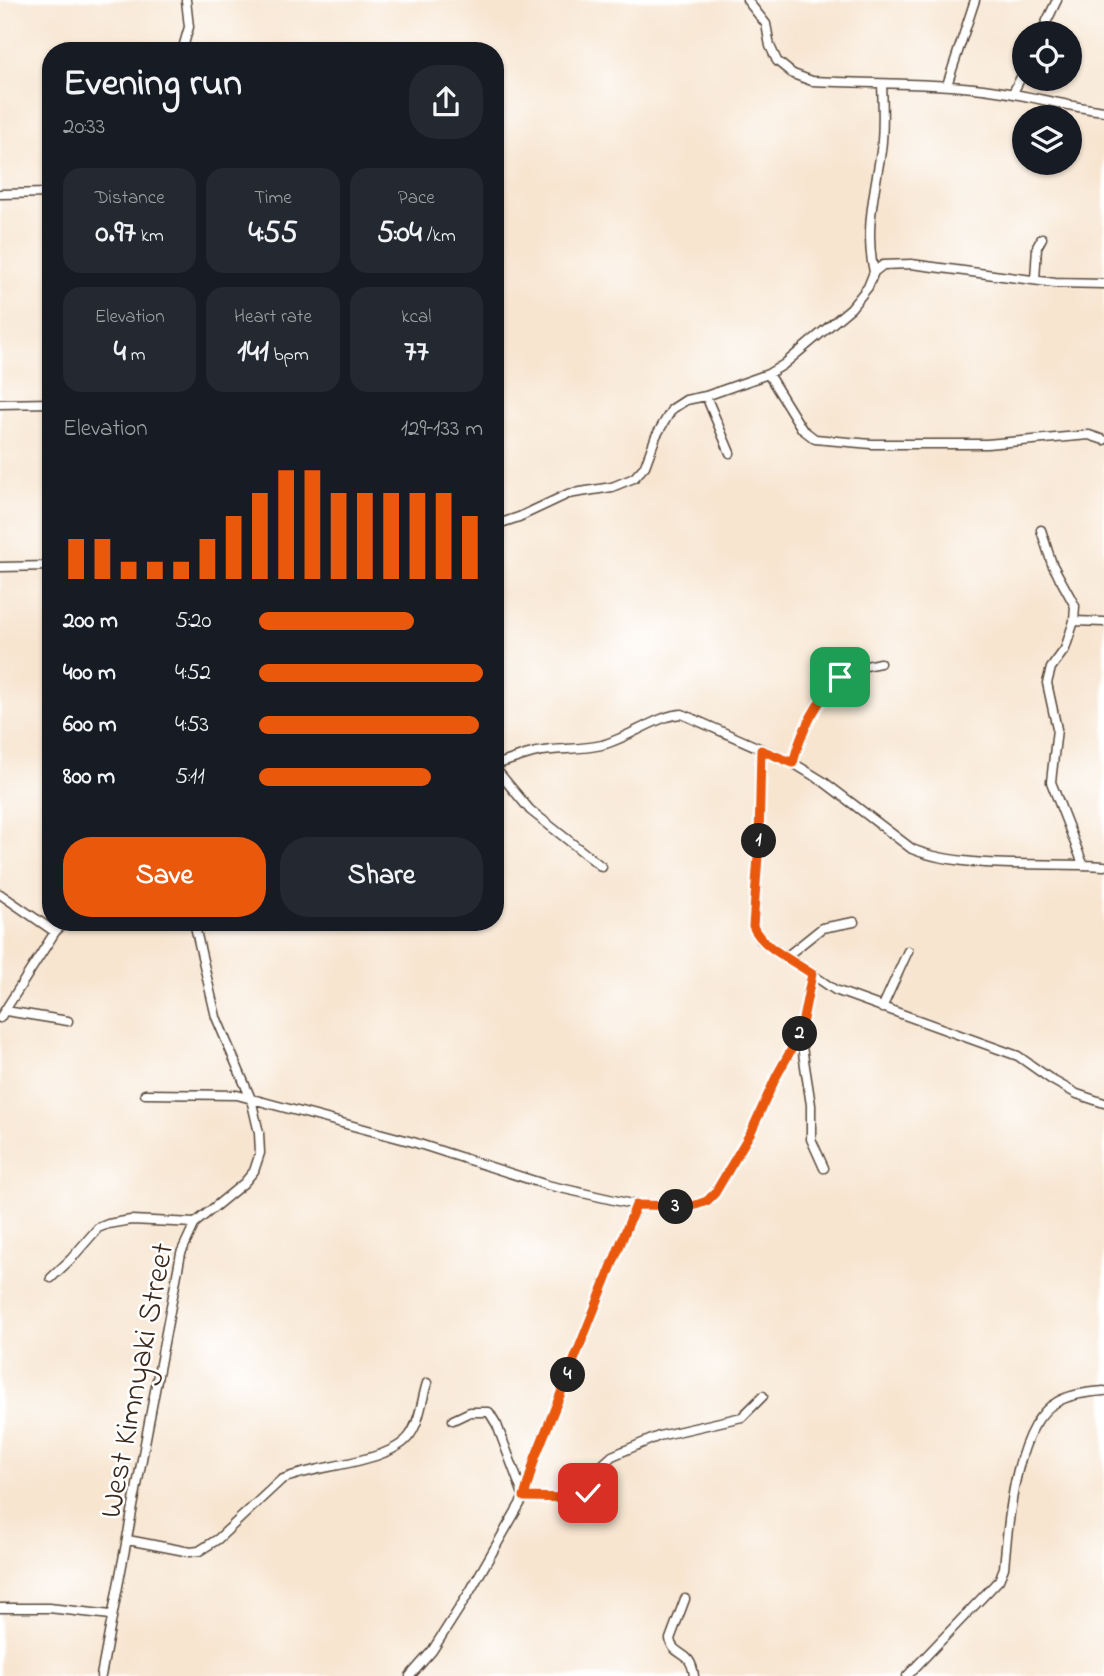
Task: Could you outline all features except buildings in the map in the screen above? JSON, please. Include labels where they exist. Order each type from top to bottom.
[{"type":"street","points":[[185,42],[189,27],[186,0]]},
{"type":"street","points":[[747,0],[765,24],[777,61],[793,74],[812,81],[947,85],[1013,93],[1061,105],[1104,111]]},
{"type":"street","points":[[947,85],[975,0]]},
{"type":"street","points":[[1046,21],[1056,0]]},
{"type":"street","points":[[874,272],[870,254],[870,218],[881,149],[882,85]]},
{"type":"street","points":[[0,194],[42,193]]},
{"type":"street","points":[[1035,280],[1037,251],[1042,238]]},
{"type":"street","points":[[504,522],[568,494],[612,487],[634,478],[645,466],[656,436],[672,409],[686,400],[706,396],[768,374],[783,365],[851,308],[868,287],[874,272],[883,265],[893,263],[1035,280],[1104,285]]},
{"type":"street","points":[[768,374],[802,429],[815,439],[871,443],[987,444],[1089,435],[1104,440]]},
{"type":"street","points":[[706,396],[730,453]]},
{"type":"street","points":[[0,404],[42,403]]},
{"type":"street","points":[[1041,530],[1052,564],[1074,606],[1065,649],[1051,668],[1047,683],[1057,729],[1051,782],[1083,864]]},
{"type":"street","points":[[0,567],[42,566]]},
{"type":"street","points":[[1073,621],[1104,622]]},
{"type":"street","points":[[793,763],[806,726],[832,685],[850,671],[880,663]]},
{"type":"street","points":[[504,764],[538,751],[573,750],[603,745],[631,735],[673,714],[693,717],[793,763],[824,782],[912,849],[925,854],[939,858],[989,862],[1104,866]]},
{"type":"street","points":[[761,750],[759,842],[753,926],[761,940],[835,990],[1018,1056],[1077,1094],[1104,1103]]},
{"type":"street","points":[[504,778],[533,812],[602,867]]},
{"type":"street","points":[[0,894],[42,923]]},
{"type":"street","points":[[787,956],[822,928],[854,922]]},
{"type":"street","name":"West Kimnyaki Street","points":[[102,1676],[111,1615],[128,1540],[178,1266],[195,1223],[244,1183],[259,1161],[259,1133],[251,1099],[216,1017],[196,931]]},
{"type":"street","points":[[55,932],[3,1014],[68,1021]]},
{"type":"street","points":[[882,1007],[908,951]]},
{"type":"street","points":[[145,1094],[226,1094],[251,1099],[401,1139],[547,1185],[636,1205],[693,1206],[707,1201],[727,1174],[800,1034],[812,974]]},
{"type":"street","points":[[800,1034],[811,1105],[811,1139],[824,1168]]},
{"type":"street","points":[[410,1676],[449,1627],[524,1497],[535,1458],[636,1205]]},
{"type":"street","points":[[51,1278],[98,1228],[108,1224],[131,1220],[195,1223]]},
{"type":"street","points":[[128,1540],[190,1552],[208,1547],[281,1480],[293,1474],[345,1464],[401,1444],[410,1436],[416,1423],[427,1383]]},
{"type":"street","points":[[907,1676],[999,1580],[1004,1568],[1013,1488],[1027,1444],[1044,1411],[1057,1402],[1104,1391]]},
{"type":"street","points":[[524,1497],[582,1496],[593,1487],[606,1461],[627,1448],[659,1436],[742,1417],[762,1396]]},
{"type":"street","points":[[453,1420],[478,1410],[491,1414],[524,1497]]},
{"type":"street","points":[[685,1599],[670,1639],[676,1650],[689,1657],[693,1663],[694,1676]]},
{"type":"street","points":[[0,1608],[49,1608],[111,1615]]},
{"type":"route","points":[[588,1493],[573,1498],[524,1497],[535,1458],[636,1205],[701,1205],[715,1193],[751,1132],[776,1077],[800,1034],[812,974],[761,940],[753,926],[759,842],[761,750],[793,763],[806,726],[840,677]]}]
